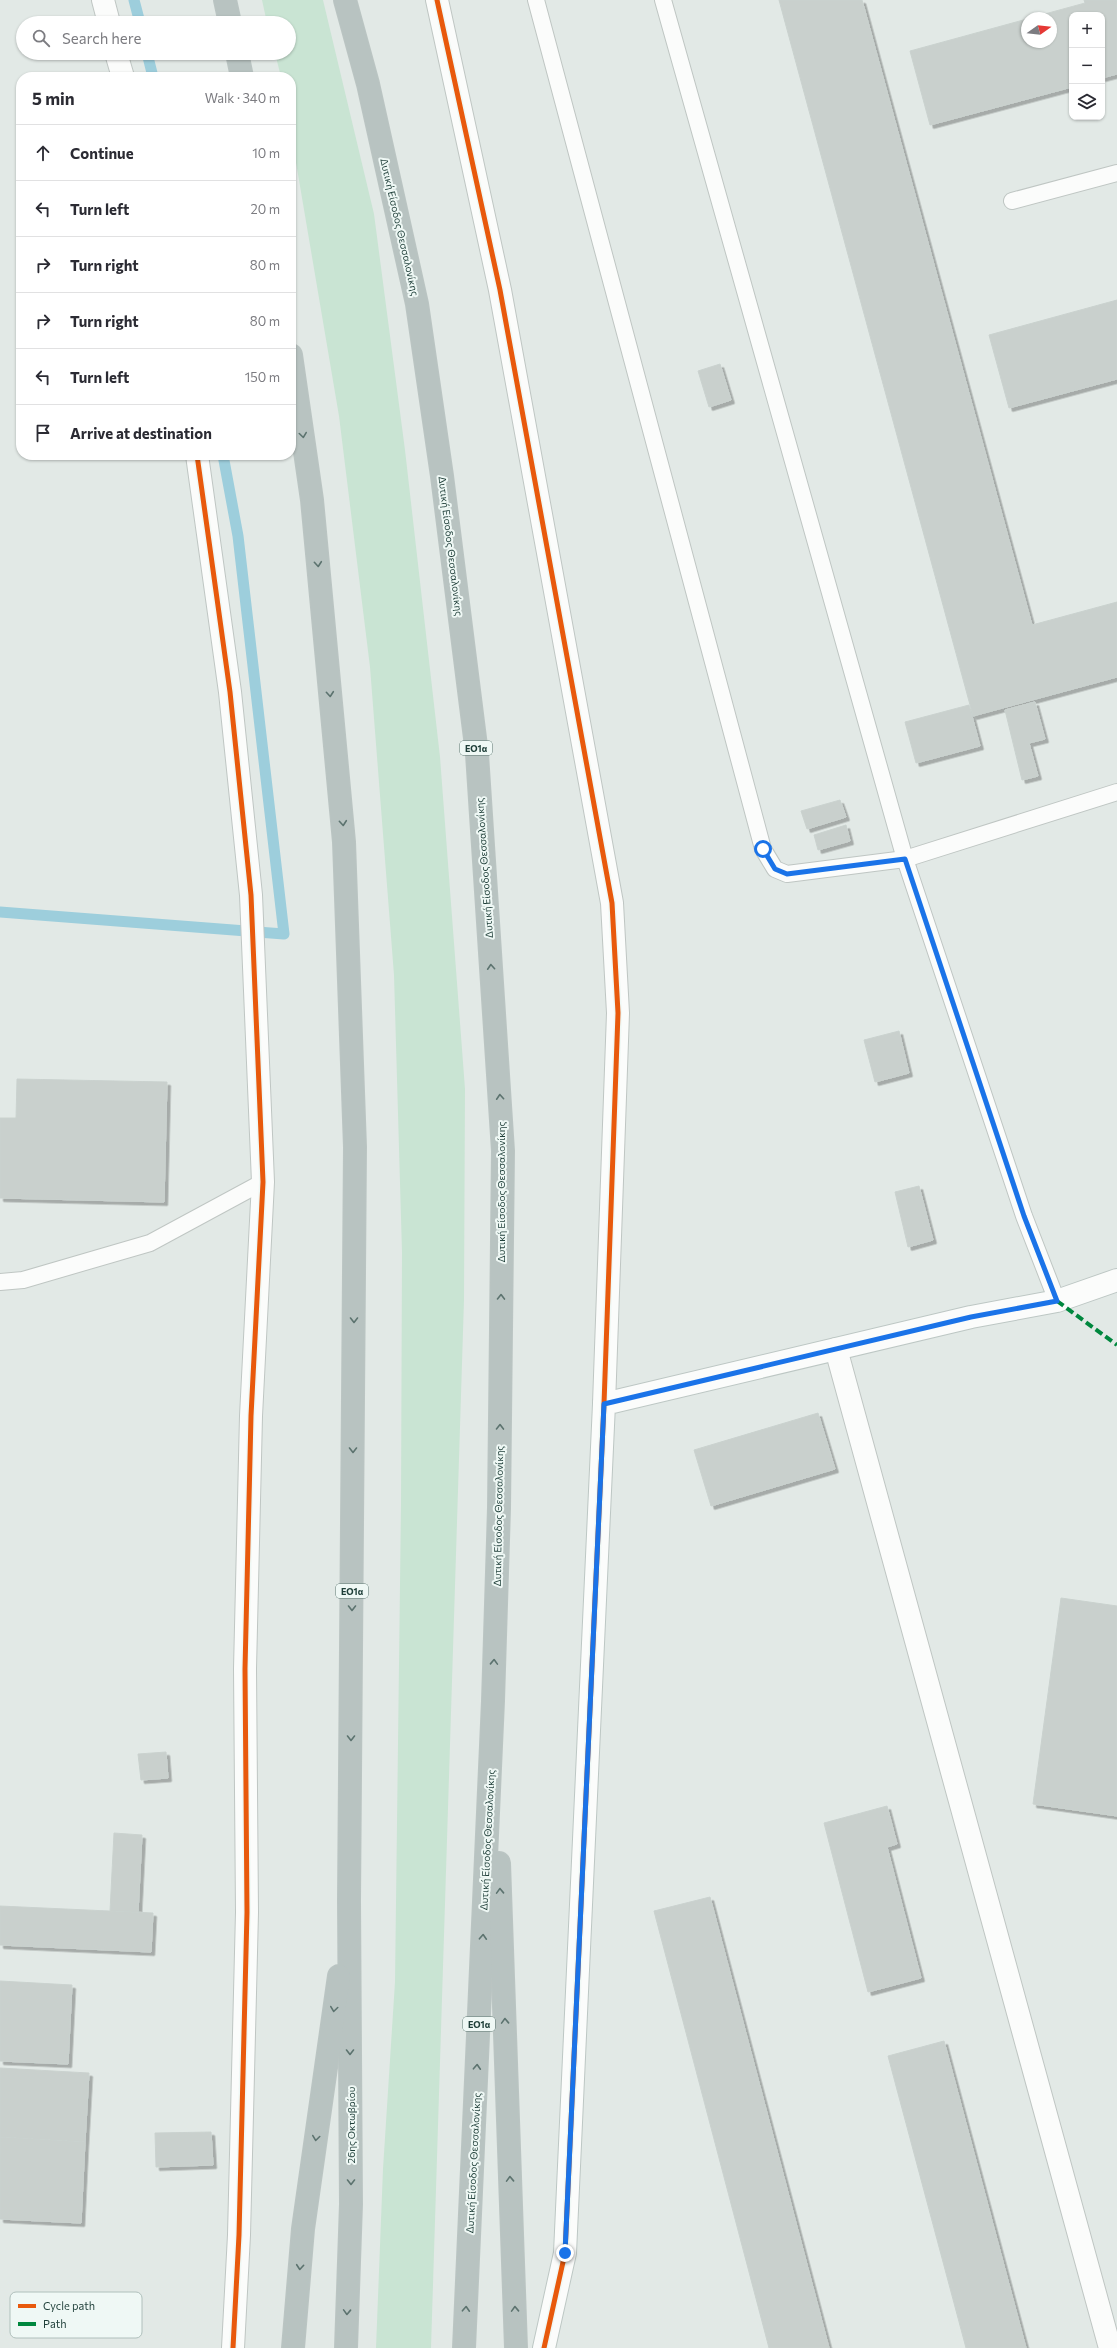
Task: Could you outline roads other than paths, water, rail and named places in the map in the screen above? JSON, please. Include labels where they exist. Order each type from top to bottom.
[{"type":"highway","points":[[225,0],[228,16]]},
{"type":"highway","name":"Δυτική Είσοδος Θεσσαλονίκης","points":[[345,0],[368,84],[417,304],[442,476],[477,754],[503,1151],[499,1508],[493,1701],[464,2348]]},
{"type":"highway","points":[[238,60],[241,72]]},
{"type":"highway","name":"ΕΟ1α","points":[[296,390],[312,500],[345,850],[355,1147],[349,1901]]},
{"type":"highway","points":[[493,1701],[516,2348]]},
{"type":"highway","points":[[292,2348],[303,2229],[349,1901]]},
{"type":"highway","name":"26ης Οκτωβρίου","points":[[346,2348],[351,2204],[349,1901]]},
{"type":"street","points":[[102,0],[106,16]]},
{"type":"street","points":[[437,0],[500,290],[612,903],[618,1013],[604,1404],[565,2253],[544,2348]]},
{"type":"street","points":[[118,60],[121,72]]},
{"type":"street","points":[[198,460],[230,692],[251,895],[263,1182],[251,1416],[246,1669],[247,1912],[238,2235],[233,2348]]},
{"type":"street","points":[[604,1404],[971,1317],[1057,1301],[1117,1280]]},
{"type":"street","points":[[836,1349],[1110,2348]]},
{"type":"lane","points":[[536,0],[763,849],[775,869],[787,874],[905,859],[1117,792]]},
{"type":"lane","points":[[663,0],[905,859],[1024,1216],[1057,1301]]},
{"type":"lane","points":[[1012,201],[1117,173]]},
{"type":"lane","points":[[0,1282],[23,1280],[150,1243],[263,1182]]},
{"type":"waterway","points":[[134,0],[138,16]]},
{"type":"waterway","points":[[149,60],[152,72]]},
{"type":"waterway","points":[[0,912],[284,934],[238,536],[224,460]]}]
